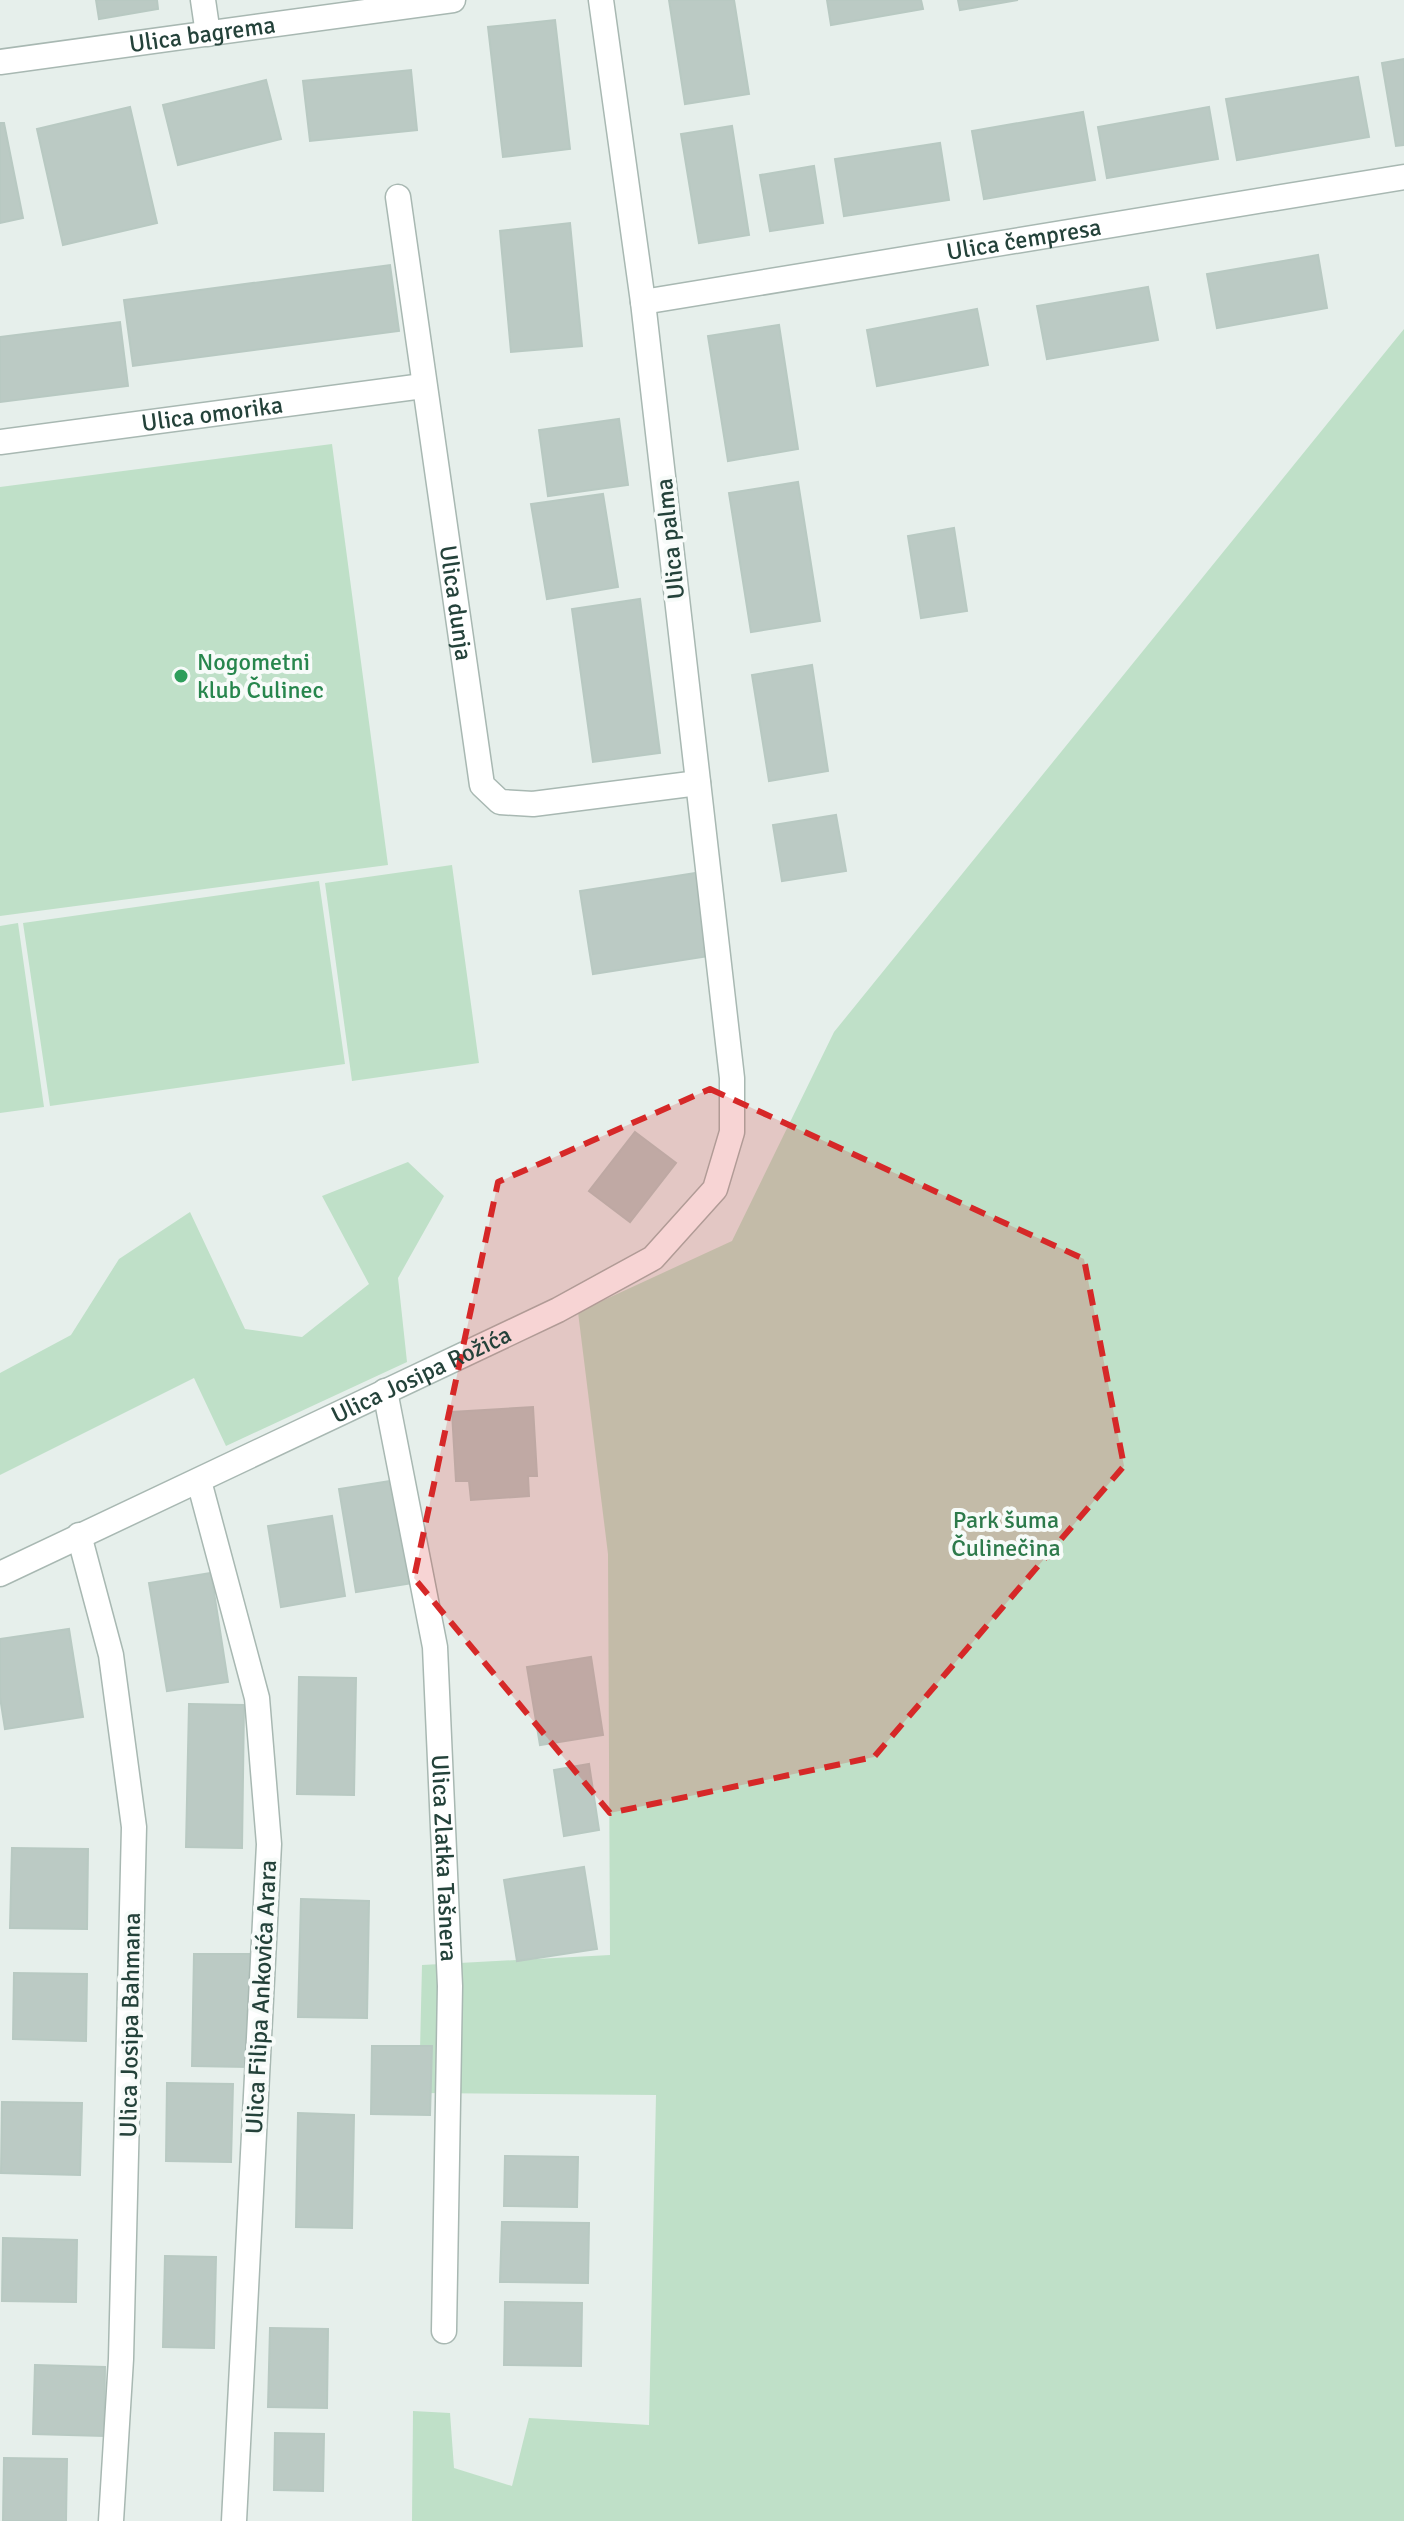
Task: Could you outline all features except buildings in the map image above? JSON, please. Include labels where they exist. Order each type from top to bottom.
[{"type":"street","points":[[203,0],[208,34]]},
{"type":"street","name":"Ulica bagrema","points":[[0,62],[453,0]]},
{"type":"street","name":"Ulica palma","points":[[601,0],[643,302],[732,1078]]},
{"type":"street","name":"Ulica čempresa","points":[[643,302],[1404,177]]},
{"type":"street","name":"Ulica dunja","points":[[398,197],[482,785],[500,802],[533,804],[698,783]]},
{"type":"street","name":"Ulica omorika","points":[[0,442],[423,386]]},
{"type":"street","name":"Ulica Josipa Rožića","points":[[0,1574],[558,1310],[653,1258],[715,1189],[732,1132],[732,1078]]},
{"type":"street","name":"Ulica Zlatka Tašnera","points":[[385,1391],[435,1647],[450,1986],[444,2331]]},
{"type":"street","name":"Ulica Filipa Ankovića Arara","points":[[199,1481],[257,1698],[269,1844],[234,2521]]},
{"type":"street","name":"Ulica Josipa Bahmana","points":[[79,1535],[111,1655],[134,1827],[121,2359],[111,2521]]},
{"type":"highlighted area","points":[[710,1089],[1084,1259],[1124,1466],[874,1757],[610,1813],[414,1578],[498,1182]]},
{"type":"green space","name":"Park šuma Čulinečina","points":[[1404,329],[1404,2521],[412,2521],[413,2411],[450,2413],[454,2468],[512,2486],[529,2418],[649,2425],[656,2095],[419,2093],[422,1965],[610,1955],[608,1554],[578,1312],[732,1241],[834,1032]]},
{"type":"green space","name":"Nogometni klub Čulinec","points":[[332,444],[388,865],[0,916],[0,487]]},
{"type":"green space","points":[[452,865],[479,1063],[352,1081],[325,883]]},
{"type":"green space","points":[[319,881],[345,1064],[50,1106],[23,923]]},
{"type":"green space","points":[[18,923],[44,1107],[0,1113],[0,926]]},
{"type":"green space","points":[[408,1162],[444,1196],[398,1278],[407,1362],[226,1446],[194,1378],[0,1475],[0,1373],[71,1335],[119,1259],[190,1212],[245,1329],[302,1337],[369,1284],[322,1196]]},
{"type":"place","name":"Nogometni klub Čulinec","points":[[181,676]]}]
